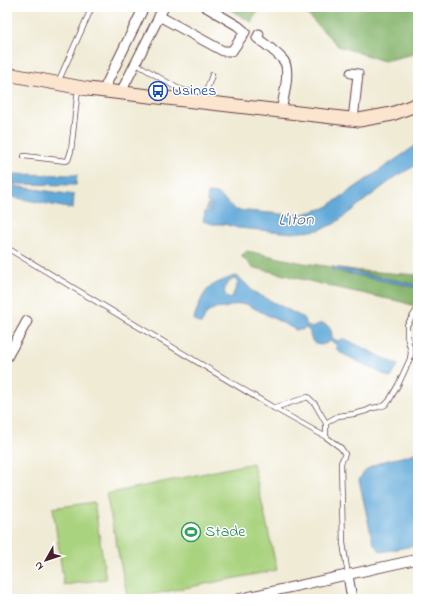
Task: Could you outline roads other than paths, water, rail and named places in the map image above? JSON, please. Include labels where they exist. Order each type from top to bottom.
[{"type":"main road","points":[[7,74],[79,88],[353,120],[392,114],[418,104]]},
{"type":"street","points":[[103,91],[144,7]]},
{"type":"street","points":[[120,92],[164,7]]},
{"type":"street","points":[[159,16],[223,51],[232,51],[245,32],[238,26],[206,7]]},
{"type":"street","points":[[259,34],[257,38],[285,62],[287,70],[281,111]]},
{"type":"street","points":[[351,73],[358,74],[353,120]]},
{"type":"street","points":[[7,356],[26,321]]},
{"type":"street","points":[[238,599],[418,559]]},
{"type":"street","points":[[348,575],[352,599]]},
{"type":"lane","points":[[57,84],[92,7]]},
{"type":"lane","points":[[135,63],[177,88],[186,91],[206,92],[212,75]]},
{"type":"lane","points":[[24,156],[68,160],[71,151],[79,88]]},
{"type":"lane","points":[[7,248],[274,408],[326,437],[341,448],[345,454],[341,463],[344,543],[348,575]]},
{"type":"lane","points":[[326,423],[338,416],[366,411],[385,405],[390,401],[410,359],[411,352],[407,336],[408,325],[418,308]]},
{"type":"lane","points":[[274,408],[308,397],[315,404],[326,423],[326,437]]},
{"type":"water","name":"L'Iton","points":[[418,144],[418,164],[394,178],[334,224],[319,230],[293,233],[238,228],[203,221],[204,216],[206,215],[204,214],[205,211],[212,210],[206,209],[207,204],[213,206],[207,202],[208,193],[218,194],[236,210],[293,215],[325,208]]},
{"type":"water","points":[[7,174],[77,175],[76,185],[7,184]]},
{"type":"water","points":[[7,185],[74,195],[73,209],[7,196]]},
{"type":"water","points":[[332,267],[418,285],[418,288],[332,270]]},
{"type":"water","points":[[234,276],[239,277],[254,292],[302,317],[306,322],[306,325],[312,328],[319,324],[326,325],[331,330],[332,338],[338,341],[346,339],[398,365],[391,378],[339,352],[336,344],[330,341],[323,345],[316,344],[311,339],[310,331],[305,328],[302,330],[296,330],[246,304],[213,309],[206,314],[201,324],[194,320],[194,316],[205,293],[217,283]],"holes":[[[234,279],[238,283],[230,299],[224,291],[228,283]]]},
{"type":"water","points":[[418,452],[418,545],[381,552],[374,544],[372,539],[359,480],[367,469],[373,466]]},
{"type":"place","name":"Usines","points":[[158,91]]},
{"type":"place","name":"Stade","points":[[191,532]]}]
